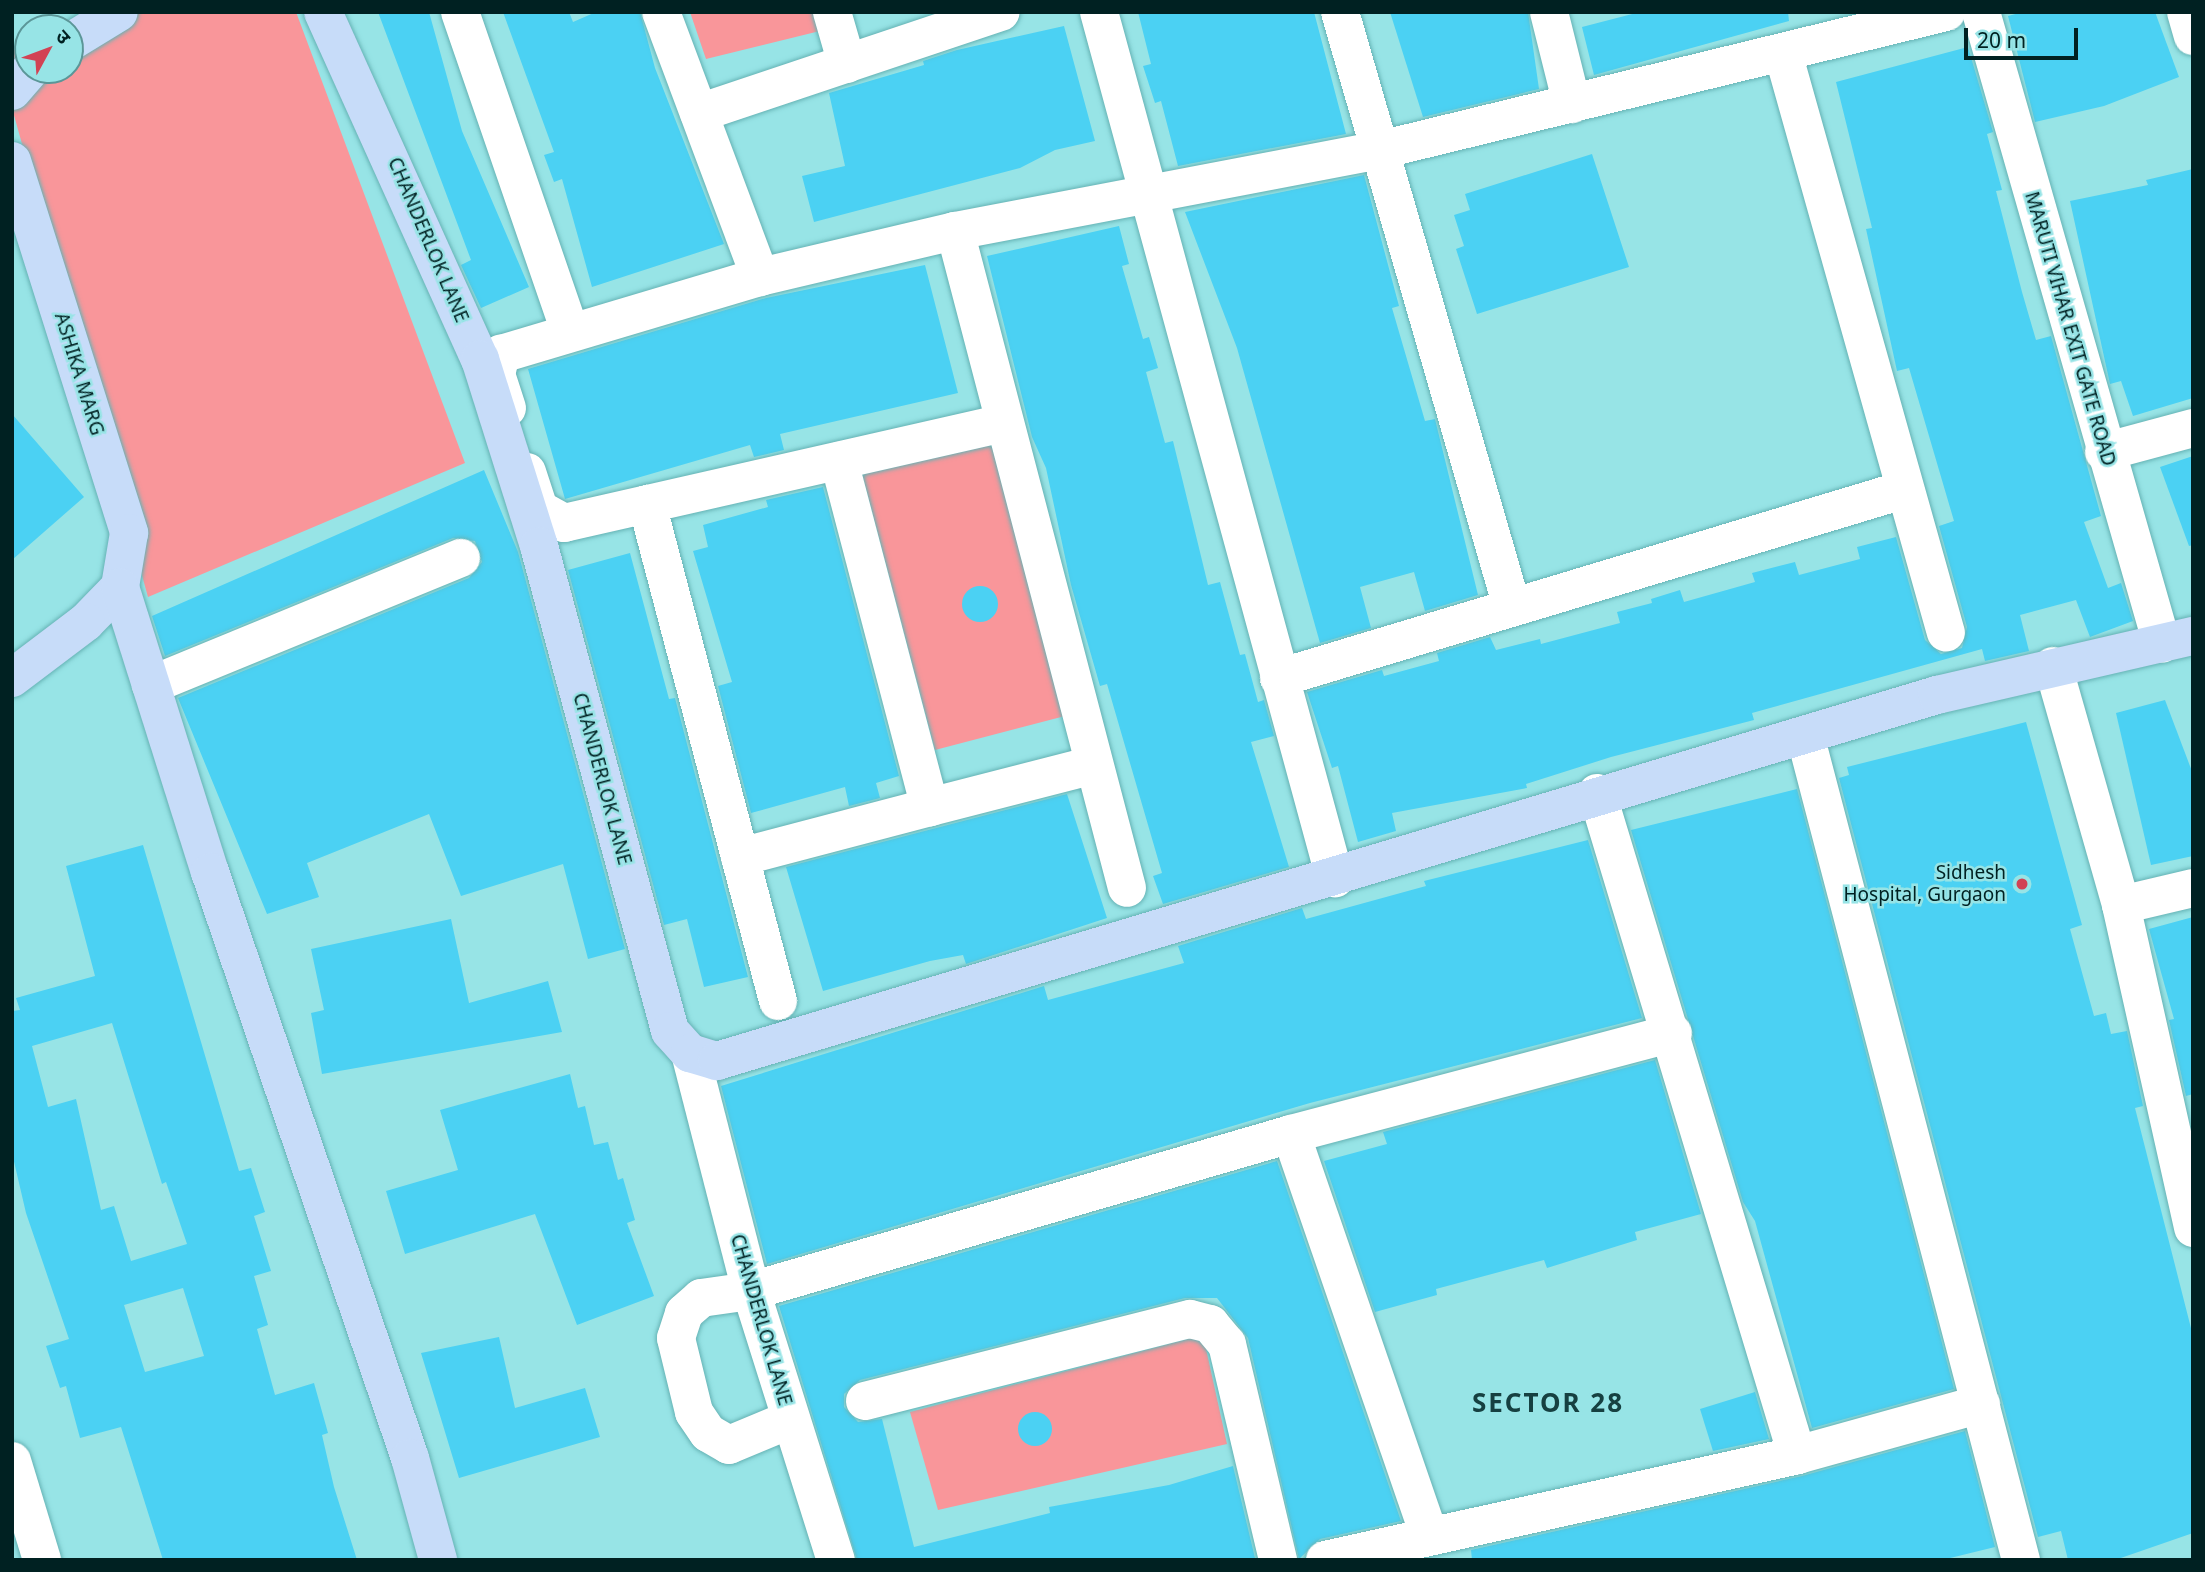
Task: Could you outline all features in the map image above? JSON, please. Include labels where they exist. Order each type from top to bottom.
[{"type":"street","points":[[84,33],[119,12]]},
{"type":"street","name":"CHANDERLOK LANE","points":[[323,12],[480,359],[539,546],[670,1031],[690,1053],[751,1291],[789,1420],[836,1560]]},
{"type":"street","points":[[460,12],[570,332]]},
{"type":"street","points":[[662,12],[760,277]]},
{"type":"street","points":[[832,12],[847,64]]},
{"type":"street","points":[[699,113],[1001,12]]},
{"type":"street","points":[[1099,12],[1145,195],[1335,878]]},
{"type":"street","points":[[1340,12],[1376,151],[1512,607]]},
{"type":"street","points":[[1549,12],[1572,104]]},
{"type":"street","points":[[1004,423],[564,523],[539,509],[496,374],[501,354],[760,277],[955,231],[1376,151],[1946,12]]},
{"type":"street","name":"MARUTI VIHAR EXIT GATE ROAD","points":[[1980,12],[2104,452],[2178,640]]},
{"type":"street","points":[[1783,53],[1903,490],[1946,633]]},
{"type":"street","name":"ASHIKA MARG","points":[[12,162],[129,534],[129,561],[120,587]]},
{"type":"street","points":[[955,231],[1127,888]]},
{"type":"street","points":[[2104,452],[2193,428]]},
{"type":"street","points":[[839,461],[930,807]]},
{"type":"street","points":[[1279,678],[1903,490]]},
{"type":"street","points":[[647,505],[778,1001]]},
{"type":"street","points":[[151,685],[461,558]]},
{"type":"street","points":[[12,678],[86,622],[120,587],[410,1458],[438,1560]]},
{"type":"street","points":[[690,1053],[717,1061],[1335,878],[1597,793],[2053,666],[2178,640]]},
{"type":"street","points":[[2053,666],[2180,1113],[2193,1228]]},
{"type":"street","points":[[1805,735],[1981,1404],[2013,1558]]},
{"type":"street","points":[[740,857],[1094,765]]},
{"type":"street","points":[[1597,793],[1673,1033],[1797,1455]]},
{"type":"street","points":[[2121,905],[2193,888]]},
{"type":"street","points":[[789,1420],[729,1445],[708,1433],[694,1412],[676,1338],[684,1313],[701,1298],[751,1291],[1291,1135],[1673,1033]]},
{"type":"street","points":[[1291,1135],[1429,1535]]},
{"type":"street","points":[[865,1401],[1190,1319],[1210,1324],[1227,1344],[1278,1560]]},
{"type":"street","points":[[1325,1560],[1797,1455],[1981,1404]]},
{"type":"street","points":[[12,1461],[42,1560]]},
{"type":"shaded area","points":[[117,12],[296,12],[465,463],[148,597],[12,108],[14,50],[14,84],[84,84],[84,25]]},
{"type":"shaded area","points":[[690,12],[822,12],[828,29],[706,59]]},
{"type":"shaded area","points":[[989,435],[1065,716],[935,750],[860,466]]},
{"type":"shaded area","points":[[1203,1335],[1227,1444],[938,1510],[910,1412]]},
{"type":"building","points":[[378,12],[429,12],[462,131],[529,287],[481,308],[461,265],[471,260]]},
{"type":"building","points":[[503,12],[569,12],[573,22],[596,12],[640,12],[655,68],[724,244],[592,287],[562,179],[554,182],[544,155],[554,152]]},
{"type":"building","points":[[1138,12],[1314,12],[1346,134],[1178,166],[1161,101],[1155,103],[1143,66],[1151,64]]},
{"type":"building","points":[[1390,12],[1528,12],[1539,89],[1423,117]]},
{"type":"building","points":[[1640,12],[1788,12],[1789,21],[1594,75],[1582,27]]},
{"type":"building","points":[[2023,12],[2155,12],[2179,77],[2104,106],[2035,122],[2008,16]]},
{"type":"building","points":[[1064,26],[1095,141],[1055,150],[1020,168],[814,222],[802,176],[845,166],[829,93],[924,65],[923,61],[957,50]]},
{"type":"building","points":[[1968,47],[1993,132],[1987,134],[2002,190],[1996,191],[2022,292],[2036,340],[2051,336],[2101,516],[2084,522],[2108,588],[2121,583],[2133,621],[2090,637],[2076,600],[2020,615],[2029,651],[1985,661],[1982,649],[1752,713],[1754,720],[1611,757],[1526,784],[1527,788],[1392,813],[1396,831],[1358,842],[1338,766],[1332,768],[1307,692],[1382,670],[1384,676],[1439,661],[1437,653],[1490,637],[1496,650],[1540,639],[1541,644],[1620,623],[1617,612],[1652,603],[1651,599],[1680,590],[1684,602],[1755,582],[1752,573],[1795,562],[1799,575],[1860,559],[1857,547],[1896,537],[1925,640],[1941,654],[1962,648],[1967,627],[1939,526],[1954,521],[1909,368],[1897,371],[1866,229],[1872,228],[1836,82]]},
{"type":"building","points":[[1592,154],[1629,267],[1477,314],[1456,249],[1464,246],[1454,215],[1470,210],[1465,194]]},
{"type":"building","points":[[2193,169],[2193,398],[2133,416],[2121,381],[2110,384],[2070,201],[2148,185],[2146,180]]},
{"type":"building","points":[[1364,175],[1399,306],[1392,308],[1425,421],[1435,419],[1478,595],[1425,611],[1414,572],[1360,587],[1371,628],[1320,643],[1237,348],[1185,212]]},
{"type":"building","points":[[1119,226],[1129,264],[1122,266],[1143,339],[1149,337],[1158,368],[1146,372],[1165,443],[1173,441],[1208,585],[1220,582],[1240,655],[1245,654],[1258,702],[1264,700],[1274,736],[1251,742],[1289,867],[1163,904],[1153,876],[1162,873],[1107,684],[1100,686],[1071,585],[1046,468],[1032,437],[987,256]]},
{"type":"building","points":[[925,265],[958,393],[780,434],[784,450],[754,457],[750,445],[565,499],[528,369],[766,298]]},
{"type":"building","points":[[12,414],[84,497],[12,560]]},
{"type":"building","points":[[2193,456],[2193,545],[2189,546],[2160,467]]},
{"type":"building","points":[[484,470],[518,552],[625,949],[588,959],[563,864],[461,896],[429,814],[307,863],[319,897],[267,914],[178,698],[469,578],[482,562],[475,541],[453,538],[165,656],[152,616]]},
{"type":"building","points":[[823,487],[899,776],[876,783],[880,798],[849,806],[845,787],[751,813],[718,686],[732,682],[693,551],[708,547],[703,525],[768,507],[766,500]]},
{"type":"building","points":[[630,553],[669,699],[675,698],[748,977],[704,987],[687,919],[664,925],[568,570]]},
{"type":"building","points":[[980,586],[993,591],[998,604],[993,617],[980,622],[967,617],[962,604],[967,591]]},
{"type":"building","points":[[2165,700],[2193,774],[2193,856],[2151,865],[2116,713]]},
{"type":"building","points":[[2026,722],[2082,925],[2070,929],[2094,1016],[2106,1013],[2111,1034],[2127,1031],[2143,1106],[2135,1108],[2193,1336],[2193,1533],[2115,1560],[2068,1560],[2061,1531],[2038,1537],[1839,778],[1849,775],[1847,767]]},
{"type":"building","points":[[1797,789],[1954,1389],[1812,1428],[1755,1221],[1743,1202],[1631,830]]},
{"type":"building","points":[[1067,794],[1107,918],[966,964],[963,955],[930,961],[823,991],[786,867]]},
{"type":"building","points":[[1588,840],[1642,1018],[1310,1103],[767,1264],[721,1086],[1044,986],[1048,1000],[1184,963],[1178,946],[1302,908],[1306,919],[1426,886],[1424,881]]},
{"type":"building","points":[[143,845],[239,1171],[251,1168],[265,1212],[254,1216],[271,1271],[254,1276],[268,1325],[257,1329],[275,1395],[314,1383],[328,1433],[322,1435],[334,1487],[357,1560],[163,1560],[121,1427],[80,1438],[66,1386],[60,1388],[46,1346],[69,1339],[26,1213],[12,1153],[12,1011],[20,1010],[16,998],[95,976],[66,866]],"holes":[[[112,1023],[162,1184],[166,1182],[187,1244],[131,1261],[114,1206],[101,1210],[76,1099],[48,1107],[32,1046]],[[183,1288],[204,1356],[145,1372],[124,1305]]]},
{"type":"building","points":[[2193,917],[2193,1094],[2186,1096],[2169,1020],[2174,1019],[2149,929]]},
{"type":"building","points":[[451,919],[469,1003],[548,981],[562,1032],[322,1074],[311,1013],[324,1010],[311,949]]},
{"type":"building","points":[[1655,1060],[1701,1214],[1635,1232],[1637,1240],[1547,1268],[1544,1260],[1436,1289],[1437,1295],[1375,1312],[1324,1161],[1387,1144],[1383,1132]]},
{"type":"building","points":[[570,1074],[578,1108],[585,1106],[594,1145],[608,1142],[618,1180],[623,1178],[635,1220],[627,1223],[654,1296],[577,1325],[535,1214],[405,1254],[386,1191],[458,1170],[440,1110]]},
{"type":"building","points":[[1277,1161],[1401,1521],[1320,1539],[1299,1559],[1248,1338],[1217,1298],[1185,1298],[860,1380],[844,1394],[844,1407],[858,1422],[882,1419],[914,1547],[1050,1513],[1049,1507],[1169,1485],[1233,1466],[1255,1558],[857,1560],[779,1306]]},
{"type":"building","points":[[499,1337],[515,1408],[585,1388],[600,1437],[459,1478],[421,1353]]},
{"type":"building","points":[[1755,1392],[1769,1439],[1713,1451],[1700,1409]]},
{"type":"building","points":[[1035,1412],[1047,1417],[1052,1429],[1047,1441],[1035,1446],[1023,1441],[1018,1429],[1023,1417]]},
{"type":"building","points":[[1965,1431],[1995,1547],[1942,1560],[1472,1560],[1471,1550],[1802,1476]]},
{"type":"place","name":"Sidhesh Hospital, Gurgaon","points":[[2022,884]]},
{"type":"district","name":"SECTOR 28","points":[[1548,1403]]}]
